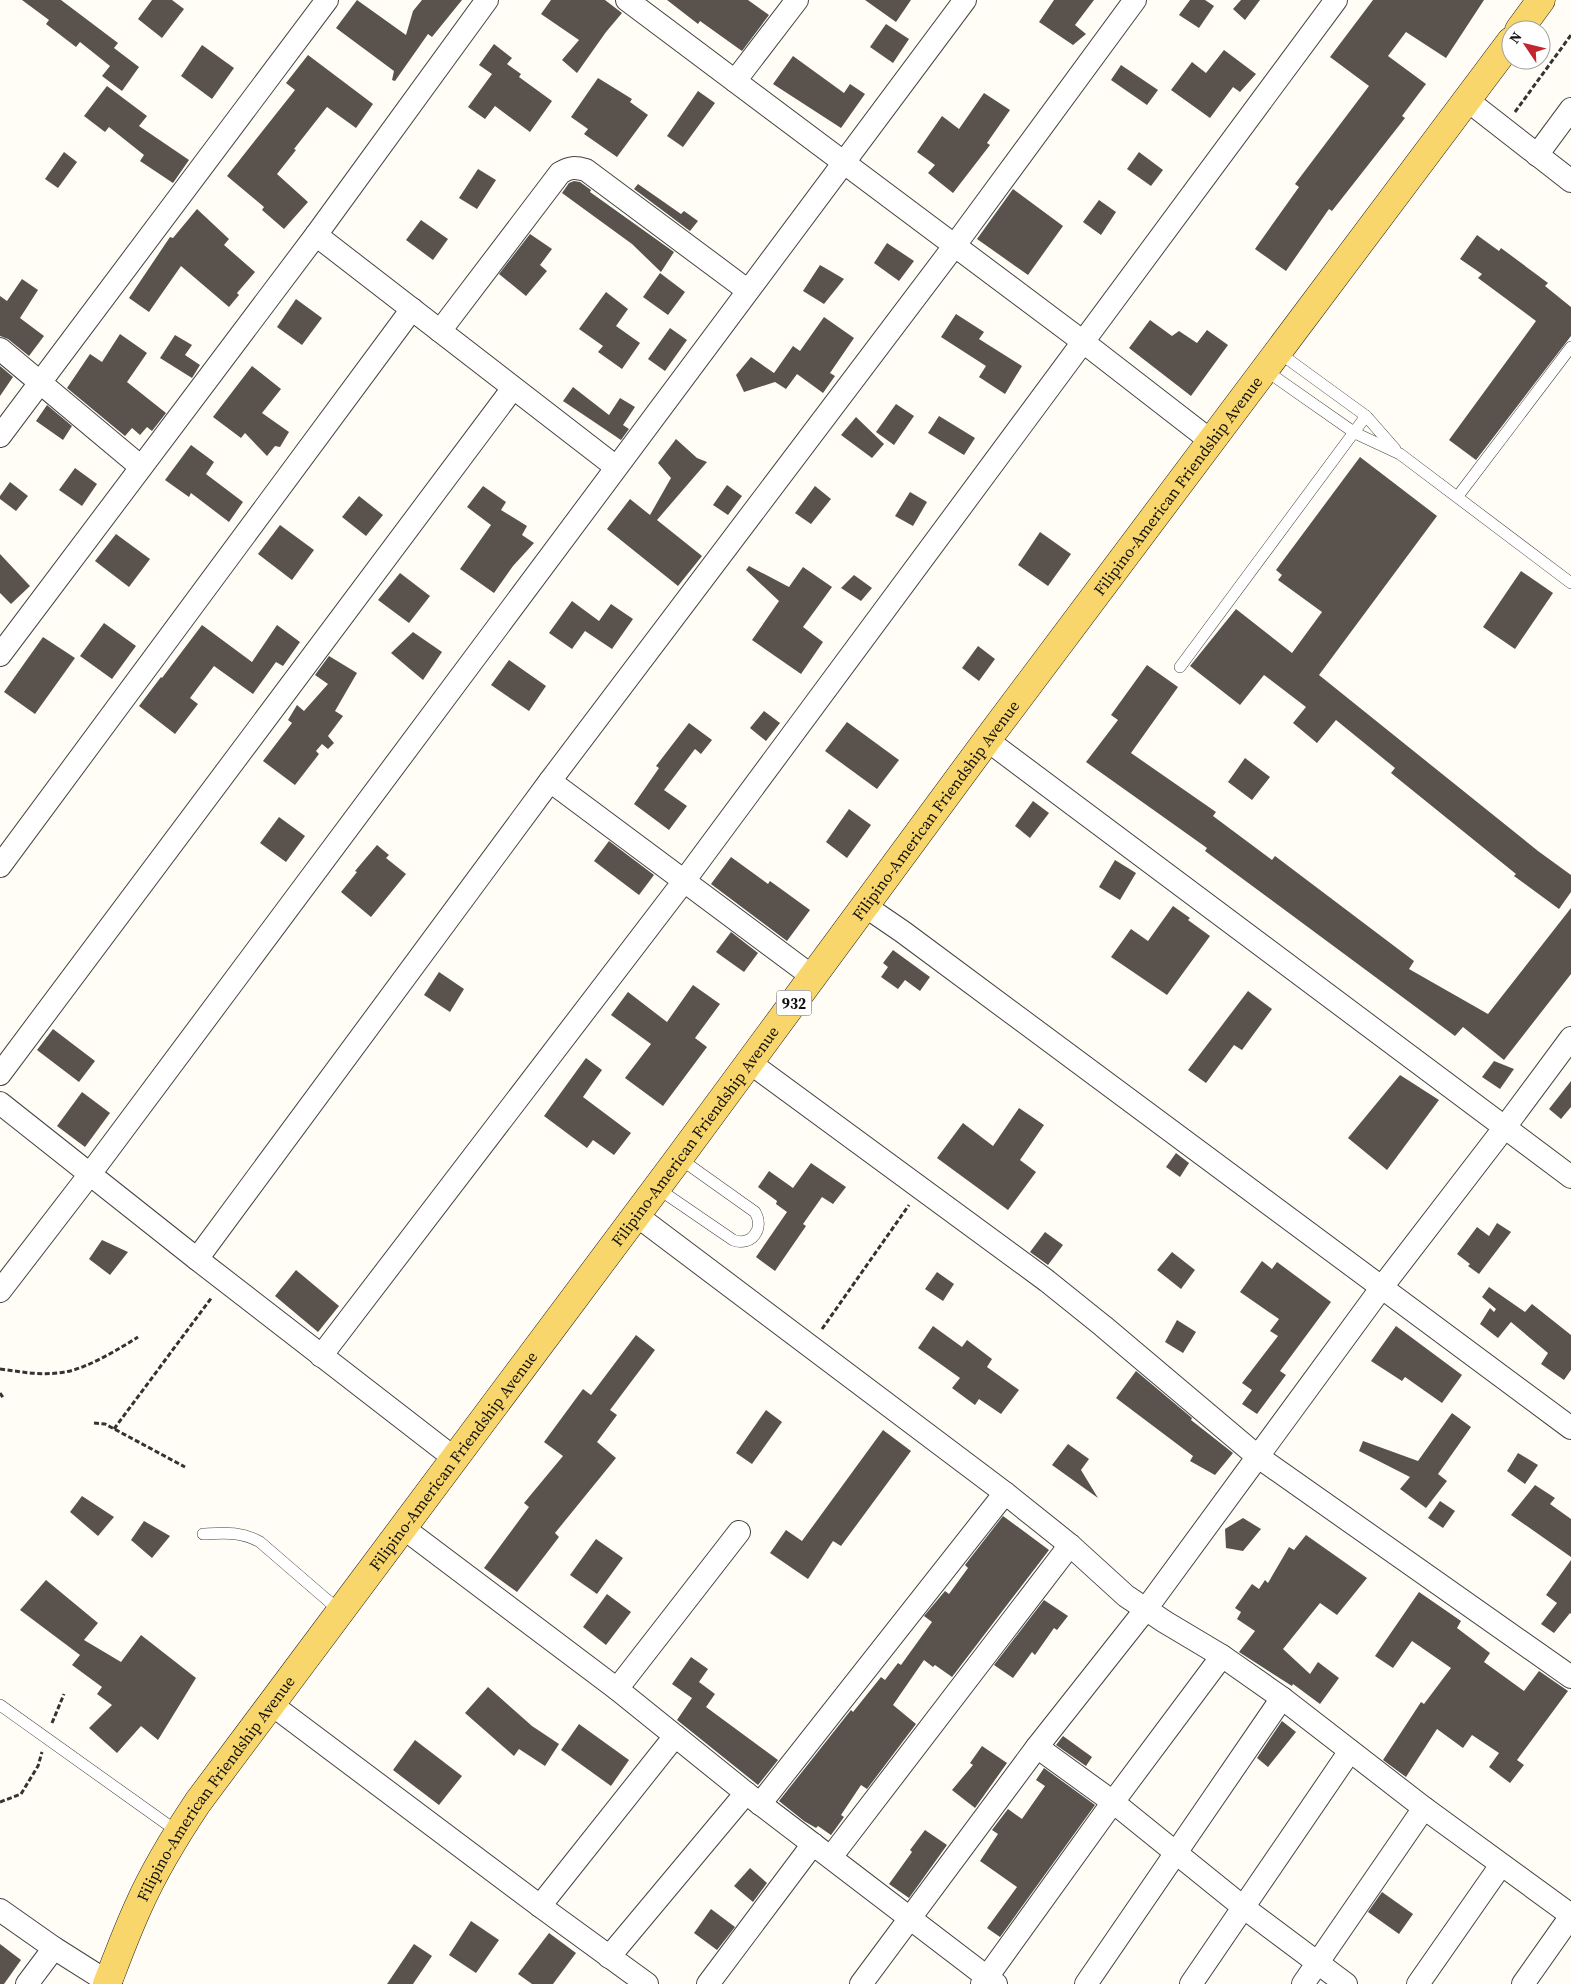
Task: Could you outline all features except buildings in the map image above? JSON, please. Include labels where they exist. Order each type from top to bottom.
[{"type":"main road","points":[[1526,20],[1541,0]]},
{"type":"main road","name":"Filipino-American Friendship Avenue","points":[[109,1983],[139,1905],[178,1832],[402,1527],[657,1188],[987,740],[1501,53]]},
{"type":"street","points":[[0,655],[316,235],[487,0]]},
{"type":"street","points":[[735,81],[797,0]]},
{"type":"street","points":[[0,1292],[965,0]]},
{"type":"street","points":[[197,1259],[550,780],[954,245],[1135,0]]},
{"type":"street","points":[[321,1356],[684,881],[1336,0]]},
{"type":"street","points":[[0,436],[320,2]]},
{"type":"street","points":[[637,3],[735,81],[1082,341],[1211,441]]},
{"type":"street","points":[[1466,100],[1571,181]]},
{"type":"street","points":[[1537,155],[1571,109]]},
{"type":"street","points":[[440,331],[560,173],[569,168],[576,167],[586,170],[748,290]]},
{"type":"street","points":[[316,235],[616,467]]},
{"type":"street","points":[[0,866],[412,309]]},
{"type":"street","points":[[0,349],[141,467]]},
{"type":"street","points":[[0,1074],[513,388]]},
{"type":"street","points":[[987,740],[1571,1177]]},
{"type":"street","points":[[550,780],[813,977]]},
{"type":"street","points":[[865,906],[903,932],[1571,1428]]},
{"type":"street","points":[[861,1984],[1037,1747],[1146,1609],[1382,1287],[1571,1038]]},
{"type":"street","points":[[749,1062],[1046,1281],[1103,1326],[1257,1456],[1571,1677]]},
{"type":"street","points":[[0,1103],[321,1356],[454,1458]]},
{"type":"street","points":[[636,1215],[1005,1493],[1070,1545],[1109,1582],[1146,1609],[1222,1656],[1282,1698],[1424,1808],[1571,1916],[1523,1984]]},
{"type":"street","points":[[609,1957],[753,1799],[1005,1493]]},
{"type":"street","points":[[402,1527],[618,1689],[753,1799],[910,1918],[989,1982],[1113,1802],[1222,1656]]},
{"type":"street","points":[[618,1689],[739,1532]]},
{"type":"street","points":[[831,1857],[1070,1545]]},
{"type":"street","points":[[1086,1984],[1282,1698]]},
{"type":"street","points":[[271,1704],[647,1984]]},
{"type":"street","points":[[540,1906],[676,1736]]},
{"type":"street","points":[[1037,1747],[1113,1802],[1176,1854],[1346,1984]]},
{"type":"street","points":[[1191,1984],[1350,1750]]},
{"type":"street","points":[[1303,1984],[1424,1808]]},
{"type":"street","points":[[708,1984],[813,1844]]},
{"type":"street","points":[[1418,1984],[1501,1865]]},
{"type":"street","points":[[0,1910],[54,1948],[109,1983]]},
{"type":"street","points":[[27,1984],[54,1948]]},
{"type":"lane","points":[[1458,496],[1571,347]]},
{"type":"lane","points":[[1271,361],[1366,416],[1400,454]]},
{"type":"lane","points":[[1271,361],[1355,433],[1400,454],[1571,583]]},
{"type":"lane","points":[[1180,667],[1366,416]]},
{"type":"lane","points":[[657,1188],[732,1240],[740,1243],[747,1242],[758,1231],[759,1218],[755,1212],[679,1158]]},
{"type":"lane","points":[[203,1534],[235,1532],[254,1539],[271,1551],[340,1611]]},
{"type":"lane","points":[[0,1705],[178,1832]]},
{"type":"path","points":[[1502,129],[1571,35]]},
{"type":"path","points":[[810,1346],[921,1188]]},
{"type":"path","points":[[114,1429],[224,1280]]},
{"type":"path","points":[[0,1369],[40,1374],[66,1372],[118,1350],[138,1337]]},
{"type":"path","points":[[0,1393],[4,1399]]},
{"type":"path","points":[[94,1423],[105,1424],[185,1467]]},
{"type":"path","points":[[0,1802],[21,1794],[38,1766],[46,1738],[64,1694]]}]
